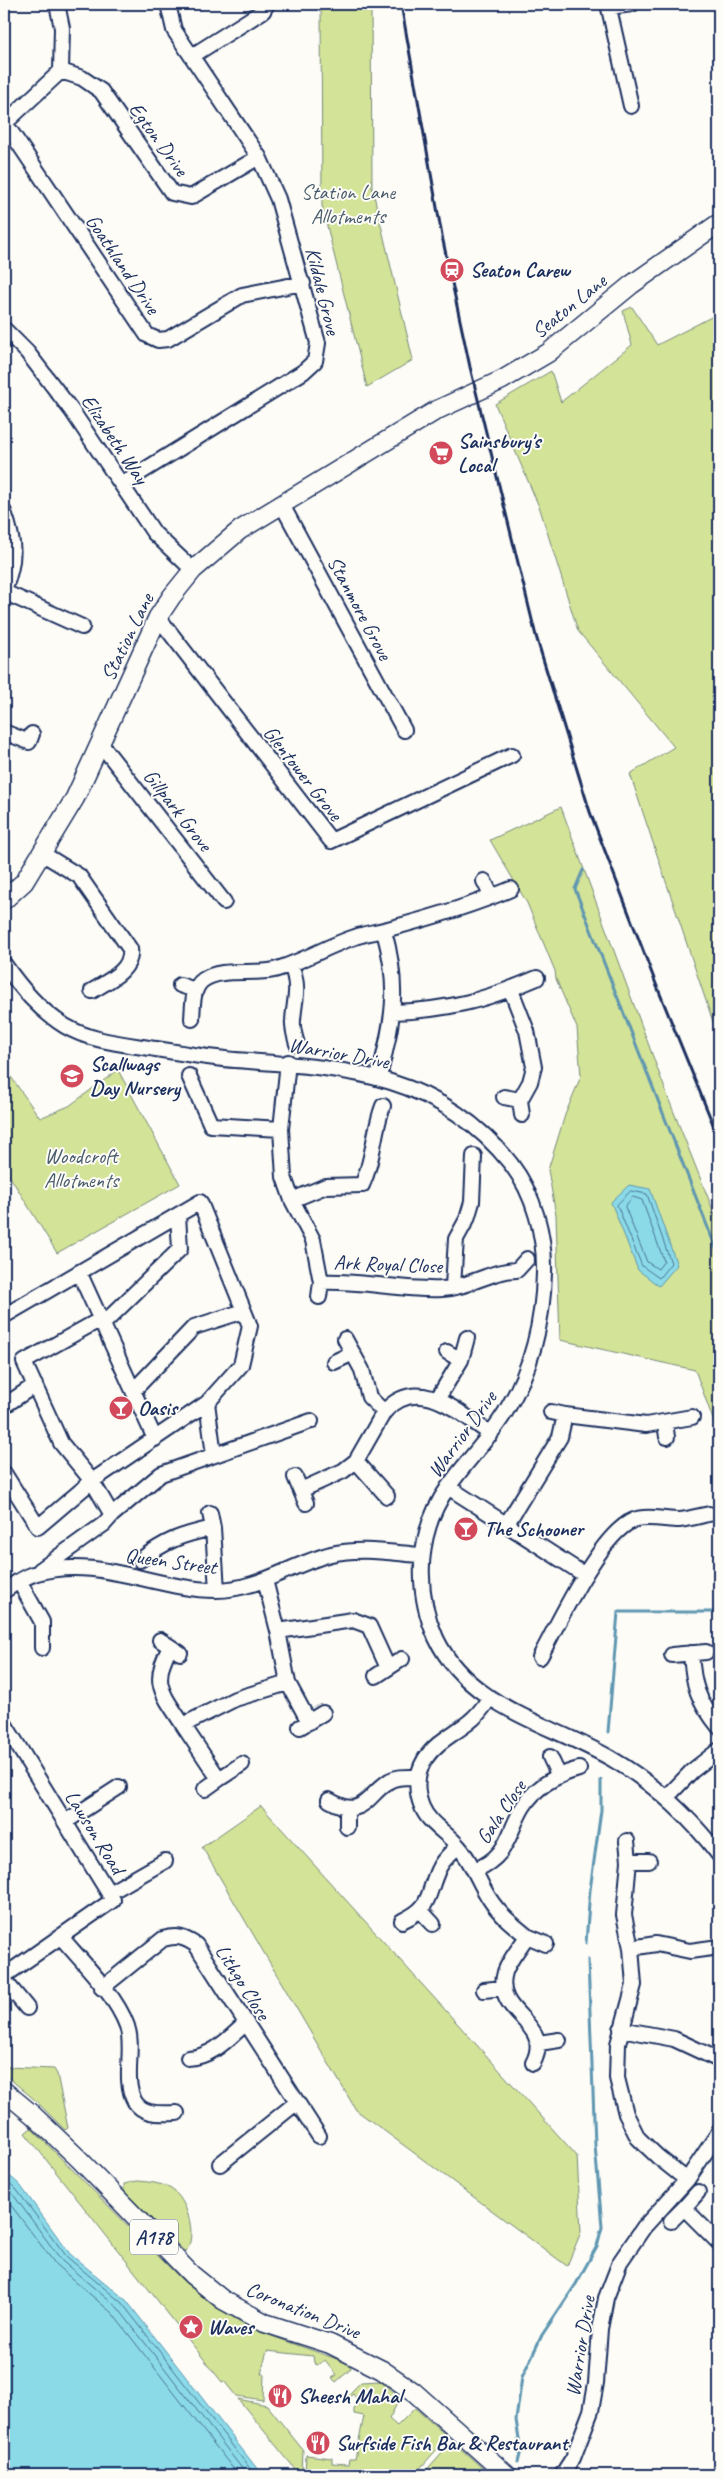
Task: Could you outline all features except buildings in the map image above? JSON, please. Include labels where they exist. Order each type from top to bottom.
[{"type":"main road","name":"Seaton Lane","points":[[437,410],[502,380],[548,353],[631,285],[719,223]]},
{"type":"main road","name":"Station Lane","points":[[4,900],[24,882],[43,854],[75,798],[158,617],[193,570],[240,530],[437,410]]},
{"type":"main road","name":"Coronation Drive","points":[[4,2091],[33,2115],[79,2159],[192,2275],[223,2300],[265,2323],[330,2344],[382,2370],[414,2392],[507,2475]]},
{"type":"street","points":[[4,123],[61,71],[62,28],[57,4]]},
{"type":"street","name":"Kildale Grove","points":[[122,484],[304,372],[314,361],[318,343],[303,283],[278,199],[258,157],[174,30],[168,4]]},
{"type":"street","points":[[192,56],[263,11],[267,4]]},
{"type":"street","points":[[631,106],[608,5],[632,4]]},
{"type":"street","name":"Egton Drive","points":[[61,71],[82,78],[101,91],[172,193],[191,196],[258,157]]},
{"type":"street","name":"Goathland Drive","points":[[4,123],[147,335],[158,340],[168,339],[242,295],[303,283]]},
{"type":"street","name":"Elizabeth Way","points":[[4,329],[27,352],[72,411],[154,534],[193,570]]},
{"type":"street","name":"Stanmore Grove","points":[[282,505],[404,730]]},
{"type":"street","points":[[4,512],[14,543],[12,569],[4,591],[82,627]]},
{"type":"street","name":"Glentower Grove","points":[[158,617],[331,841],[512,755]]},
{"type":"street","points":[[4,732],[29,742],[32,734]]},
{"type":"street","name":"Gillpark Grove","points":[[100,743],[224,902]]},
{"type":"street","points":[[43,854],[79,876],[130,949],[131,958],[126,968],[92,991]]},
{"type":"street","points":[[484,881],[492,897]]},
{"type":"street","points":[[192,1018],[195,990],[201,981],[210,976],[222,972],[249,974],[291,964],[334,944],[464,908],[511,889]]},
{"type":"street","points":[[379,1078],[393,1012],[394,974],[384,930]]},
{"type":"street","name":"Warrior Drive","points":[[4,964],[19,986],[42,1010],[67,1027],[94,1038],[206,1057],[288,1062],[355,1071],[379,1078],[427,1096],[458,1114],[485,1135],[514,1167],[533,1206],[539,1224],[545,1259],[540,1323],[522,1383],[491,1434],[448,1487],[436,1507],[427,1530],[422,1556],[421,1578],[426,1608],[436,1638],[452,1665],[489,1699],[608,1757],[668,1797],[700,1830],[719,1855]]},
{"type":"street","points":[[291,964],[297,981],[298,998],[285,1022],[297,1044]]},
{"type":"street","points":[[393,1012],[431,1011],[470,1004],[511,990],[537,978]]},
{"type":"street","points":[[180,985],[195,990]]},
{"type":"street","points":[[511,990],[527,1031],[534,1067],[530,1082],[520,1100],[522,1115]]},
{"type":"street","name":"Ark Royal Close","points":[[288,1062],[281,1129],[284,1177],[292,1200],[314,1240],[322,1282],[319,1297]]},
{"type":"street","points":[[188,1076],[211,1125],[281,1129]]},
{"type":"street","points":[[504,1097],[520,1100]]},
{"type":"street","points":[[292,1200],[326,1186],[362,1185],[369,1170],[377,1124],[383,1106]]},
{"type":"street","name":"Ark Royal Close","points":[[453,1286],[456,1239],[467,1218],[480,1177],[474,1156]]},
{"type":"street","points":[[4,1316],[200,1202],[250,1326],[241,1366],[207,1403],[92,1482],[38,1527],[4,1473]]},
{"type":"street","points":[[112,1515],[92,1482],[61,1442],[24,1362],[102,1322],[180,1249],[178,1215]]},
{"type":"street","name":"Ark Royal Close","points":[[322,1282],[345,1281],[443,1289],[505,1270],[517,1270],[527,1259]]},
{"type":"street","points":[[79,1272],[155,1439]]},
{"type":"street","points":[[133,1391],[194,1327],[244,1310]]},
{"type":"street","points":[[438,1398],[460,1360],[467,1338]]},
{"type":"street","points":[[345,1339],[362,1370],[369,1397],[384,1412]]},
{"type":"street","points":[[446,1352],[460,1360]]},
{"type":"street","points":[[334,1362],[352,1353]]},
{"type":"street","points":[[4,1406],[35,1385]]},
{"type":"street","points":[[295,1477],[303,1497],[343,1471],[356,1461],[384,1412],[404,1397],[422,1394],[438,1398],[491,1434]]},
{"type":"street","points":[[207,1403],[214,1456]]},
{"type":"street","points":[[551,1412],[634,1425],[665,1423],[692,1418]]},
{"type":"street","points":[[506,1526],[560,1437],[565,1415]]},
{"type":"street","points":[[36,1573],[104,1524],[161,1474],[311,1421]]},
{"type":"street","points":[[665,1423],[667,1437]]},
{"type":"street","points":[[356,1461],[386,1496]]},
{"type":"street","points":[[448,1487],[585,1575]]},
{"type":"street","points":[[210,1513],[213,1528],[217,1590]]},
{"type":"street","points":[[540,1657],[585,1575],[610,1539],[621,1528],[635,1519],[680,1520],[709,1514]]},
{"type":"street","points":[[140,1560],[180,1536],[213,1528]]},
{"type":"street","points":[[154,1550],[163,1561]]},
{"type":"street","name":"Queen Street","points":[[4,1591],[36,1573],[58,1568],[80,1568],[188,1588],[217,1590],[240,1587],[265,1580],[299,1565],[332,1554],[361,1550],[422,1556]]},
{"type":"street","points":[[265,1580],[278,1631],[288,1683],[305,1724],[323,1713]]},
{"type":"street","points":[[19,1581],[42,1622],[42,1648]]},
{"type":"street","points":[[278,1631],[353,1620],[363,1622],[369,1626],[388,1668]]},
{"type":"street","points":[[170,1647],[161,1663],[159,1680],[165,1696],[218,1780]]},
{"type":"street","points":[[672,1655],[706,1652]]},
{"type":"street","points":[[691,1653],[696,1691],[705,1710],[719,1727]]},
{"type":"street","points":[[376,1676],[402,1659]]},
{"type":"street","points":[[184,1725],[235,1699],[288,1683]]},
{"type":"street","points":[[329,1800],[347,1808],[361,1805],[372,1798],[391,1780],[417,1777],[424,1760],[435,1746],[470,1722],[489,1699]]},
{"type":"street","name":"Lawson Road","points":[[4,1723],[113,1900],[4,1976]]},
{"type":"street","points":[[668,1797],[692,1771],[719,1750]]},
{"type":"street","name":"Gala Close","points":[[550,1757],[558,1774]]},
{"type":"street","points":[[205,1789],[242,1764]]},
{"type":"street","name":"Gala Close","points":[[475,1870],[486,1866],[497,1857],[512,1835],[523,1807],[534,1794],[558,1774],[579,1769]]},
{"type":"street","name":"Gala Close","points":[[417,1777],[418,1793],[424,1812],[429,1820],[458,1846],[475,1870],[488,1897],[501,1914],[527,1936],[546,1944]]},
{"type":"street","points":[[65,1822],[119,1787]]},
{"type":"street","points":[[347,1808],[347,1828]]},
{"type":"street","points":[[627,1841],[629,1861],[624,1916],[631,1948],[634,1985],[626,2020],[621,2029],[616,2062],[620,2098],[638,2138],[687,2180]]},
{"type":"street","name":"Gala Close","points":[[421,1911],[428,1900],[443,1861],[458,1846]]},
{"type":"street","points":[[109,1893],[165,1860]]},
{"type":"street","points":[[629,1861],[649,1860]]},
{"type":"street","points":[[402,1921],[421,1911],[433,1924]]},
{"type":"street","name":"Lithgo Close","points":[[102,1988],[163,1939],[174,1935],[196,1945],[245,2024],[319,2136]]},
{"type":"street","points":[[527,1936],[511,1958],[505,1974],[503,1988],[515,2013],[534,2030],[539,2043],[537,2056],[533,2063]]},
{"type":"street","points":[[61,1937],[116,2006],[127,2027],[131,2091],[135,2102],[142,2110],[177,2113]]},
{"type":"street","points":[[631,1948],[656,1944],[690,1951],[719,1947]]},
{"type":"street","points":[[4,1980],[27,2008]]},
{"type":"street","points":[[484,1990],[503,1988]]},
{"type":"street","points":[[188,2058],[202,2058],[210,2054],[245,2024]]},
{"type":"street","points":[[621,2029],[674,2039],[719,2060]]},
{"type":"street","points":[[539,2043],[559,2040]]},
{"type":"street","points":[[220,2164],[296,2102]]},
{"type":"street","name":"Warrior Drive","points":[[562,2475],[573,2458],[591,2411],[596,2383],[600,2329],[606,2298],[620,2262],[644,2227],[687,2180],[719,2132]]},
{"type":"street","points":[[671,2221],[698,2192]]},
{"type":"street","points":[[684,2208],[719,2243]]},
{"type":"green space","name":"Station Lane Allotments","points":[[321,4],[371,4],[372,187],[413,360],[367,387],[322,206]]},
{"type":"green space","points":[[632,307],[657,345],[719,313],[719,1040],[630,774],[674,747],[578,631],[540,509],[495,404],[551,371],[561,402],[632,345],[623,311]]},
{"type":"green space","points":[[561,807],[669,1100],[719,1225],[719,1436],[695,1370],[560,1340],[556,1215],[548,1170],[565,1115],[581,1076],[577,1028],[527,903],[490,840]]},
{"type":"green space","name":"Woodcroft Allotments","points":[[4,1067],[40,1118],[69,1106],[118,1070],[180,1184],[57,1253],[4,1167]]},
{"type":"green space","points":[[261,1806],[577,2156],[581,2232],[567,2266],[356,2110],[202,1847]]},
{"type":"green space","points":[[7,2067],[54,2069],[57,2074],[68,2128],[65,2130],[35,2100],[4,2074]]},
{"type":"green space","points":[[31,2128],[182,2280],[213,2305],[252,2329],[345,2362],[350,2365],[351,2369],[336,2382],[332,2378],[337,2375],[325,2360],[317,2365],[314,2363],[313,2356],[267,2351],[261,2374],[264,2374],[263,2400],[236,2396],[224,2381],[222,2382],[25,2133]]},
{"type":"green space","points":[[137,2181],[162,2185],[171,2189],[180,2197],[190,2220],[191,2229],[191,2237],[186,2251],[124,2191],[124,2184]]},
{"type":"green space","points":[[380,2381],[400,2398],[389,2419],[397,2426],[415,2408],[448,2437],[414,2475],[305,2475],[306,2455],[332,2458],[332,2463],[348,2464],[349,2459],[355,2459],[364,2416],[354,2414],[354,2408],[360,2403],[353,2394],[347,2399],[346,2397],[361,2382]]},
{"type":"green space","points":[[238,2399],[267,2405],[303,2450],[302,2475],[300,2475]]},
{"type":"green space","points":[[452,2441],[490,2475],[422,2475]]},
{"type":"water","points":[[629,1185],[650,1189],[677,1265],[659,1286],[638,1270],[611,1202]]},
{"type":"water","points":[[4,2171],[20,2185],[70,2254],[126,2300],[262,2475],[4,2475]]},
{"type":"waterway","points":[[583,870],[575,889],[719,1256]]},
{"type":"waterway","points":[[608,1732],[618,1612],[719,1612]]},
{"type":"waterway","points":[[586,1943],[590,1890],[601,1810],[601,1780]]},
{"type":"waterway","points":[[518,2462],[521,2451],[516,2420],[522,2377],[542,2335],[576,2284],[597,2246],[602,2227],[595,2145],[588,1960]]},
{"type":"railway","points":[[401,4],[442,236],[470,367],[536,636],[590,812],[656,984],[719,1139]]},
{"type":"place","name":"Seaton Carew","points":[[452,270]]},
{"type":"place","name":"Sainsbury's Local","points":[[441,453]]},
{"type":"place","name":"Scallwags Day Nursery","points":[[72,1076]]},
{"type":"place","name":"Oasis","points":[[121,1408]]},
{"type":"place","name":"The Schooner","points":[[466,1529]]},
{"type":"place","name":"Waves","points":[[191,2327]]},
{"type":"place","name":"Sheesh Mahal","points":[[280,2396]]},
{"type":"place","name":"Surfside Fish Bar & Restaurant","points":[[318,2443]]}]
